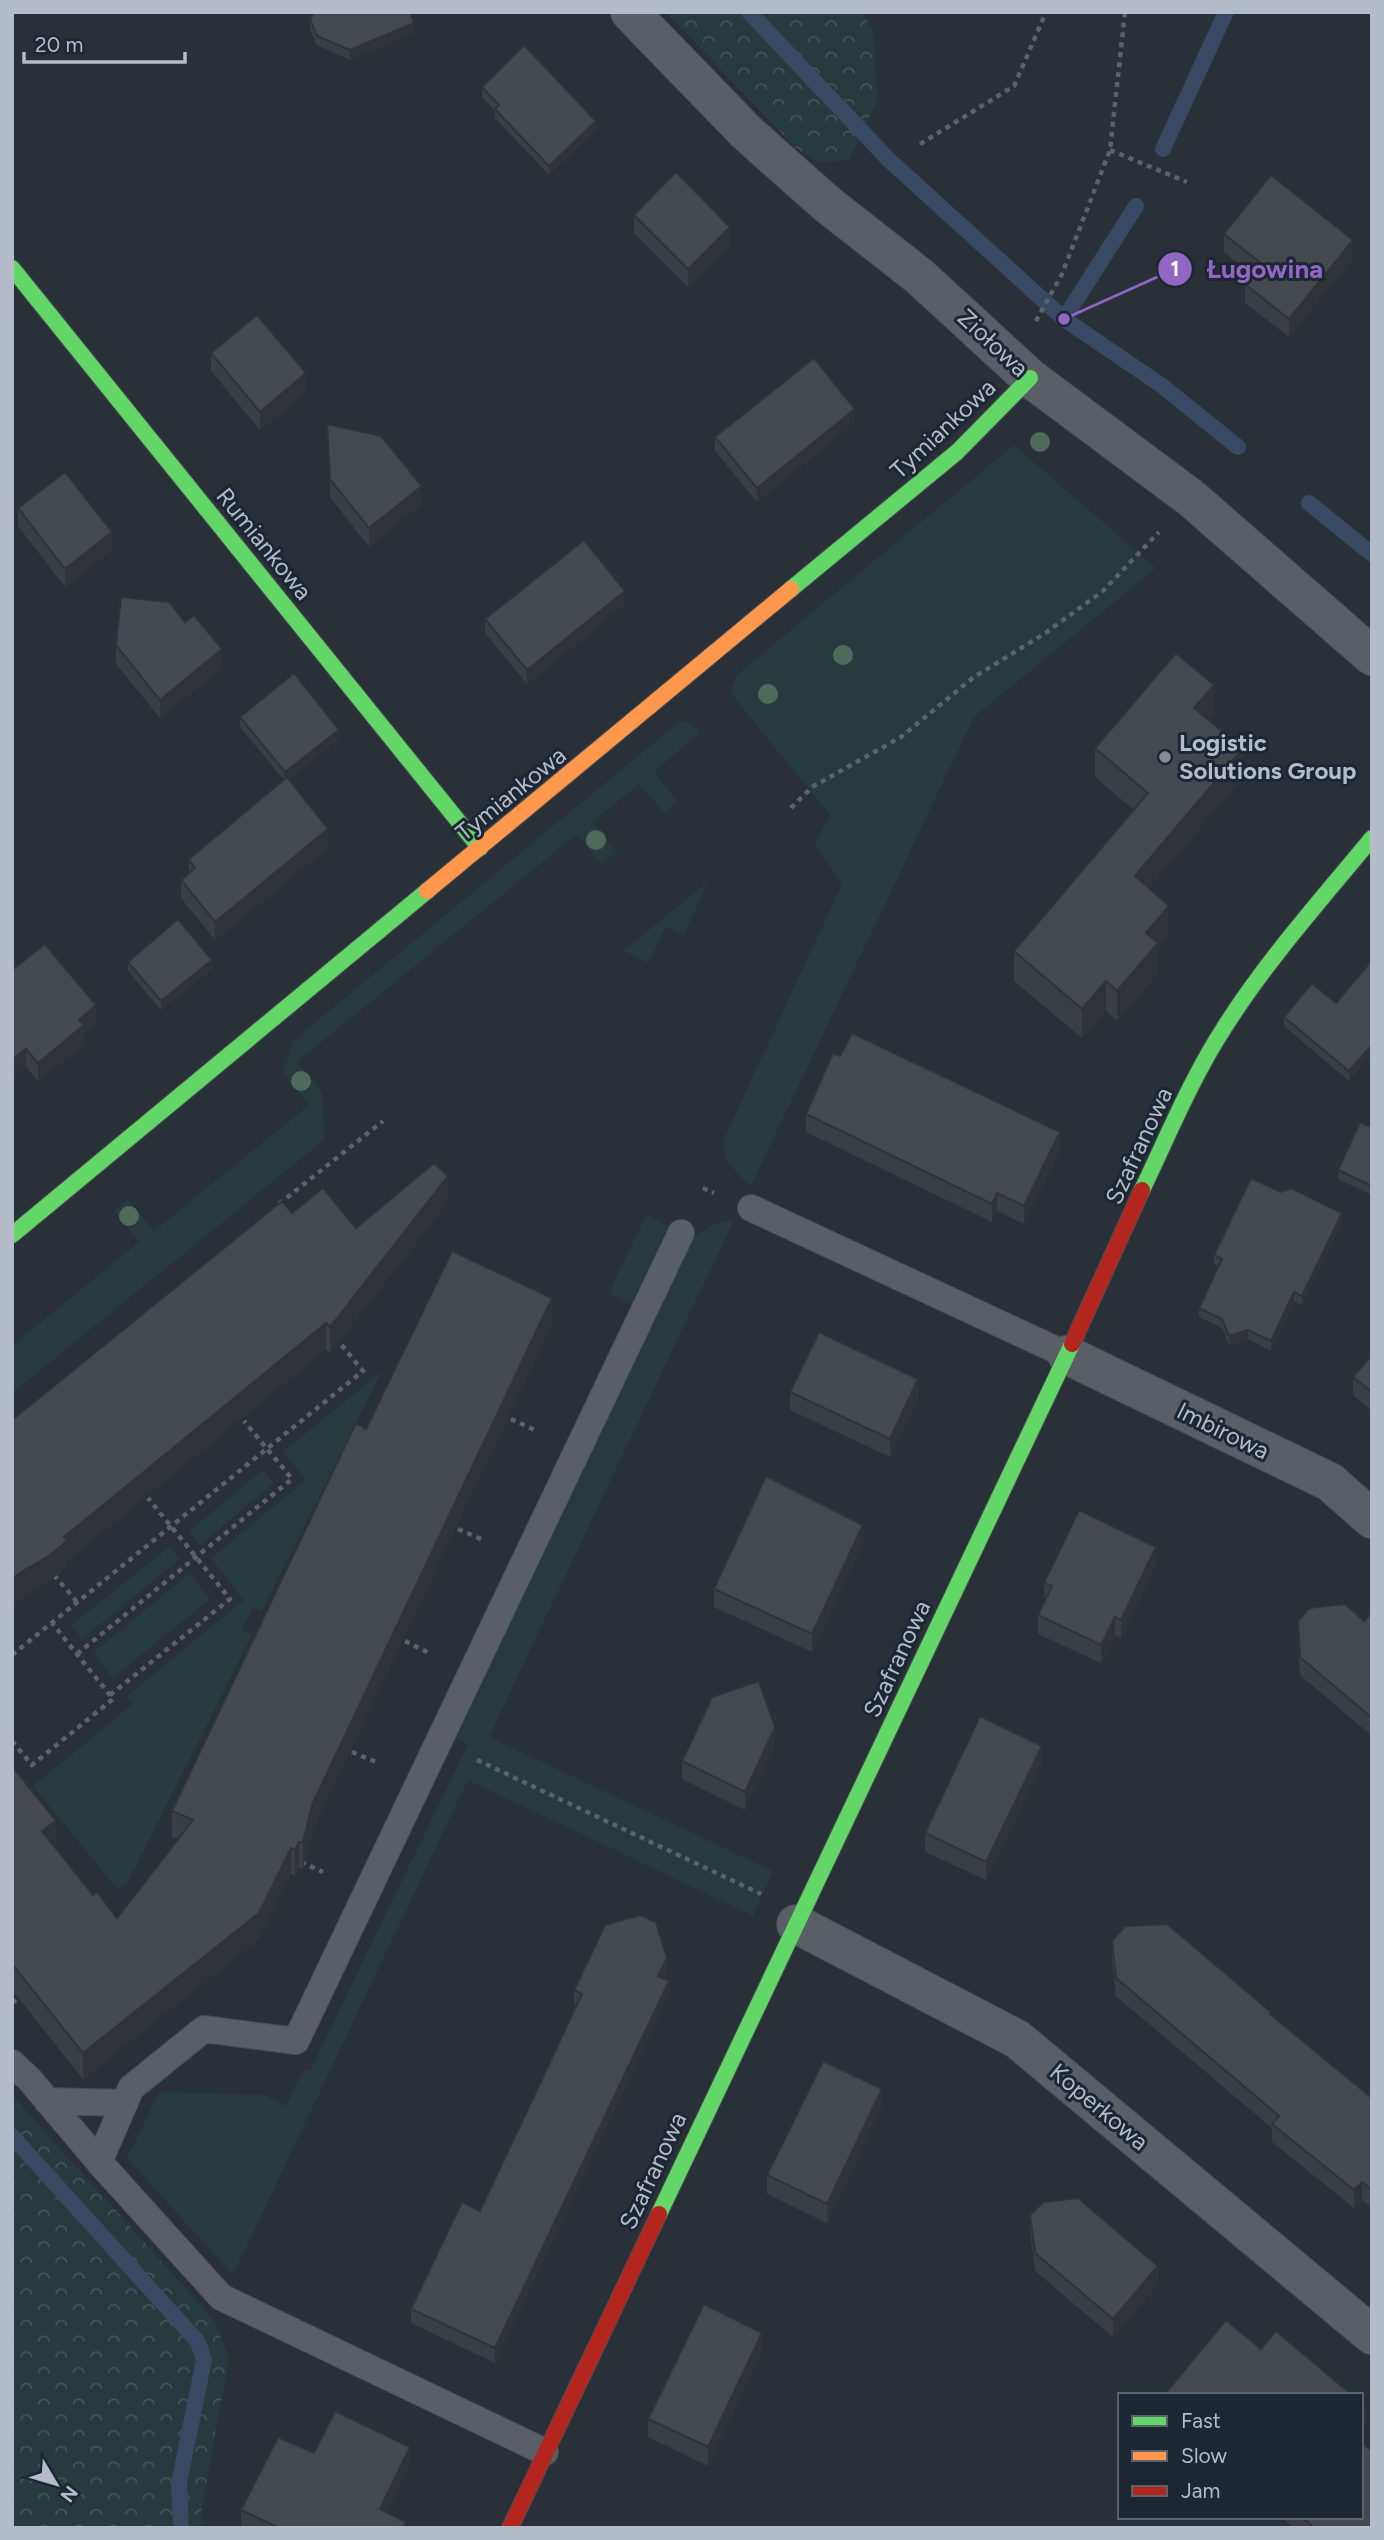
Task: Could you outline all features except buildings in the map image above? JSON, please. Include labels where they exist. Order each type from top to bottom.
[{"type":"street","name":"Ziołowa","points":[[630,12],[746,132],[827,204],[919,276],[1030,378],[1191,498],[1372,656]]},
{"type":"street","name":"Rumiankowa","points":[[12,268],[480,848]]},
{"type":"street","name":"Tymiankowa","points":[[12,1235],[957,452],[1030,378]]},
{"type":"street","name":"Szafranowa","points":[[510,2528],[1067,1355],[1183,1102],[1223,1029],[1269,963],[1372,838]]},
{"type":"street","name":"Imbirowa","points":[[1067,1355],[1330,1482],[1372,1519]]},
{"type":"street","name":"Koperkowa","points":[[796,1924],[1017,2039],[1372,2335]]},
{"type":"lane","points":[[751,1208],[1067,1355]]},
{"type":"lane","points":[[99,2162],[131,2088],[204,2029],[296,2041],[681,1233]]},
{"type":"lane","points":[[12,2063],[221,2297],[545,2452]]},
{"type":"lane","points":[[47,2101],[125,2103]]},
{"type":"path","points":[[920,144],[1014,86],[1046,12]]},
{"type":"path","points":[[1036,322],[1062,274],[1110,150],[1125,12]]},
{"type":"path","points":[[1110,150],[1188,182]]},
{"type":"path","points":[[791,808],[812,786],[901,737],[974,677],[1044,634],[1103,591],[1191,498]]},
{"type":"path","points":[[275,1208],[383,1121]]},
{"type":"path","points":[[12,1655],[363,1371],[339,1342]]},
{"type":"path","points":[[510,1419],[537,1431]]},
{"type":"path","points":[[77,1654],[292,1479],[244,1421]]},
{"type":"path","points":[[110,1695],[230,1599],[149,1498]]},
{"type":"path","points":[[458,1529],[483,1540]]},
{"type":"path","points":[[54,1575],[77,1602]]},
{"type":"path","points":[[12,1741],[32,1765],[113,1699],[52,1623]]},
{"type":"path","points":[[405,1641],[429,1653]]},
{"type":"path","points":[[439,1742],[763,1895],[796,1924]]},
{"type":"path","points":[[352,1752],[376,1762]]},
{"type":"path","points":[[300,1861],[323,1872]]},
{"type":"green space","points":[[666,12],[862,12],[873,32],[877,101],[849,160],[820,163],[796,148]]},
{"type":"green space","points":[[1014,445],[1156,568],[974,717],[751,1186],[727,1159],[724,1139],[842,884],[815,844],[830,815],[732,695],[732,686],[738,674]]},
{"type":"green space","points":[[680,721],[692,724],[700,733],[654,772],[678,802],[664,813],[639,784],[592,822],[617,852],[601,864],[577,834],[297,1062],[322,1092],[324,1140],[12,1393],[12,1346],[139,1242],[114,1211],[128,1199],[154,1231],[309,1105],[283,1073],[293,1041]]},
{"type":"green space","points":[[708,882],[684,935],[666,926],[648,963],[623,951]]},
{"type":"green space","points":[[646,1215],[668,1226],[631,1304],[609,1293]]},
{"type":"green space","points":[[735,1218],[489,1737],[773,1871],[753,1916],[468,1780],[233,2275],[127,2158],[159,2092],[264,2095],[286,2106],[304,2069],[310,2071],[468,1744],[456,1738],[693,1238],[710,1226]]},
{"type":"green space","points":[[382,1371],[262,1611],[253,1607],[242,1629],[252,1635],[128,1882],[118,1890],[33,1786],[133,1704],[127,1696],[244,1600],[211,1558],[306,1480],[283,1452]]},
{"type":"green space","points":[[263,1470],[274,1483],[200,1545],[189,1531]]},
{"type":"green space","points":[[170,1546],[180,1559],[82,1639],[71,1625]]},
{"type":"green space","points":[[190,1573],[210,1599],[113,1678],[93,1653]]},
{"type":"green space","points":[[12,2095],[213,2319],[229,2357],[201,2513],[201,2528],[12,2528]]},
{"type":"waterway","points":[[749,12],[889,160],[1064,319],[1161,385],[1238,447]]},
{"type":"waterway","points":[[1163,149],[1226,12]]},
{"type":"waterway","points":[[1064,319],[1136,206]]},
{"type":"waterway","points":[[1309,503],[1372,554]]},
{"type":"waterway","points":[[12,2136],[198,2342],[204,2360],[179,2483],[181,2528]]},
{"type":"traffic: fast","points":[[12,268],[480,848]]},
{"type":"traffic: fast","points":[[791,589],[957,452],[1030,378]]},
{"type":"traffic: fast","points":[[1142,1190],[1190,1087],[1224,1028],[1276,954],[1372,838]]},
{"type":"traffic: fast","points":[[12,1235],[427,891]]},
{"type":"traffic: fast","points":[[659,2214],[1072,1344]]},
{"type":"traffic: slow","points":[[427,891],[791,589]]},
{"type":"traffic: jam","points":[[1072,1344],[1142,1190]]},
{"type":"traffic: jam","points":[[510,2528],[659,2214]]},
{"type":"place","name":"Ługowina","points":[[1064,319]]},
{"type":"place","name":"Logistic Solutions Group","points":[[1165,757]]}]
